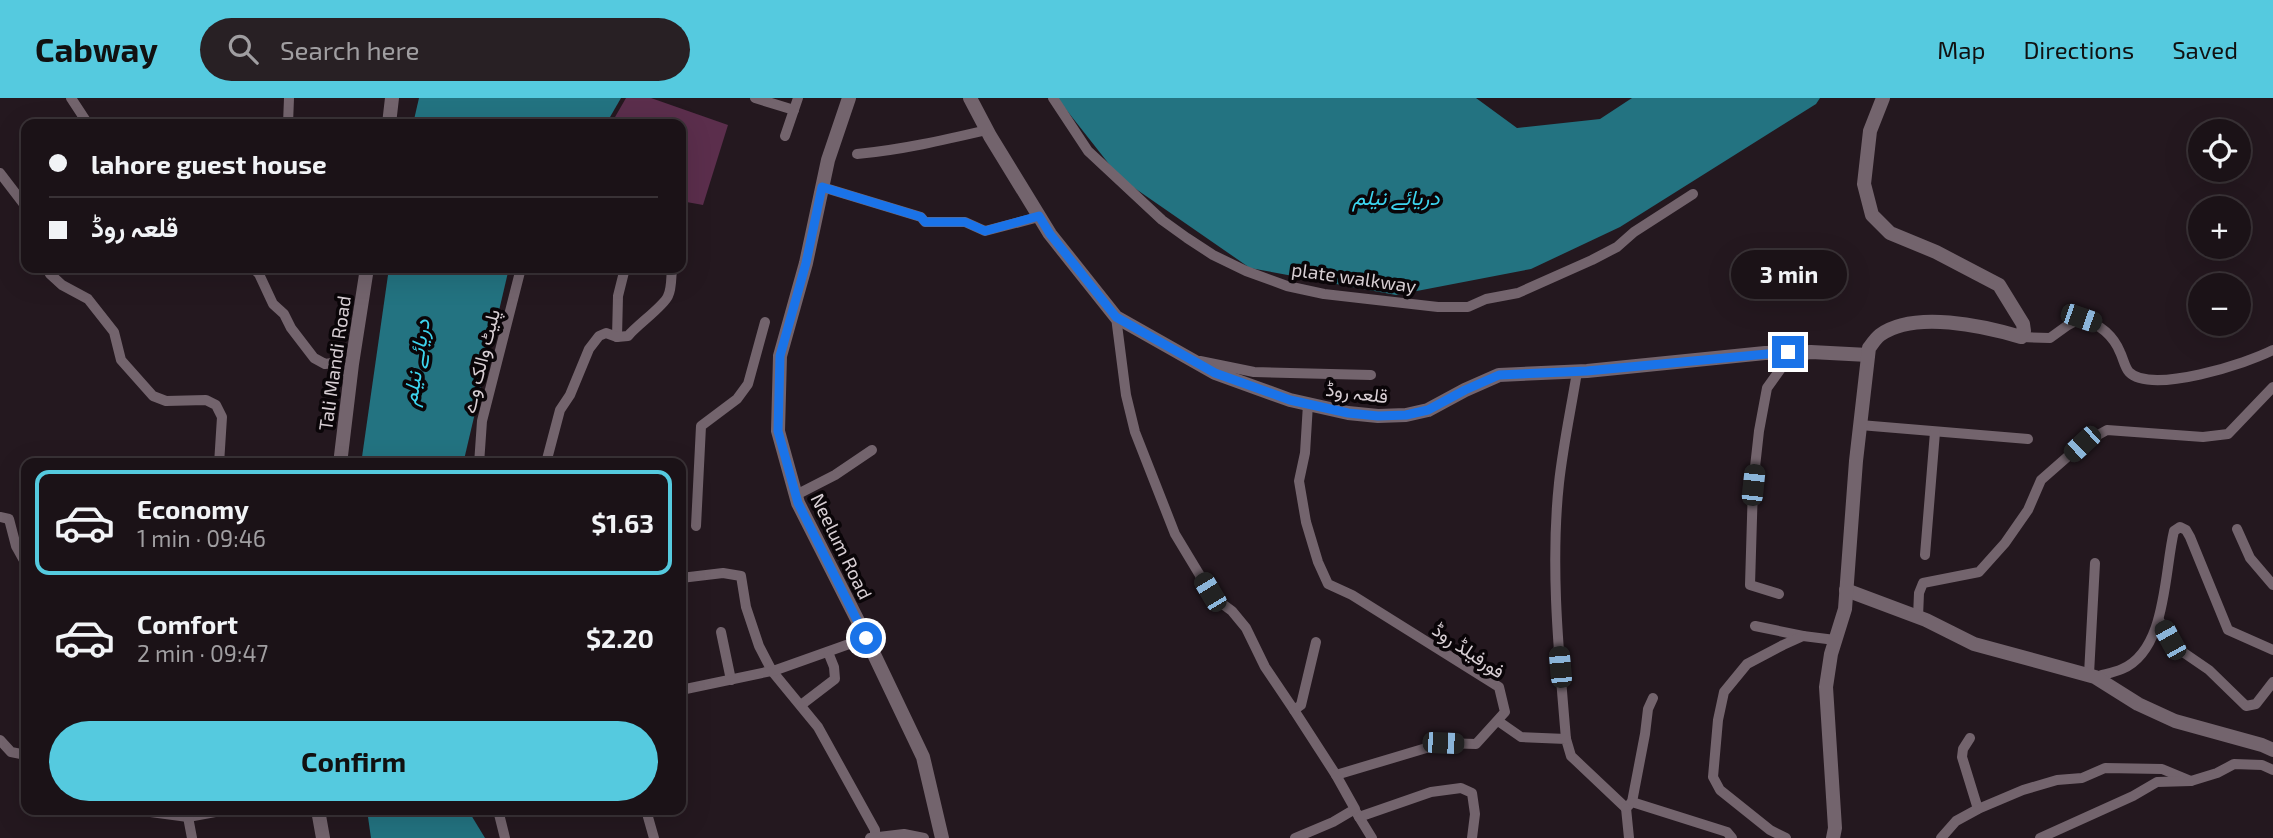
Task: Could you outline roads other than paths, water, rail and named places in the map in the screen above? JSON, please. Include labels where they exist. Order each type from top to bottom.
[{"type":"street","points":[[71,98],[85,119]]},
{"type":"street","points":[[288,119],[289,98]]},
{"type":"street","points":[[390,119],[392,98]]},
{"type":"street","points":[[755,98],[794,110]]},
{"type":"street","points":[[786,136],[798,98]]},
{"type":"street","name":"Neelum Road","points":[[849,98],[828,160],[806,263],[780,356],[778,431],[796,495],[923,757],[942,838]]},
{"type":"street","name":"قلعہ روڈ","points":[[970,98],[1050,234],[1116,317],[1215,373],[1290,400],[1348,413],[1406,415],[1428,410],[1499,375],[1577,372],[1765,353],[1868,355]]},
{"type":"street","name":"plate walkway","points":[[1053,98],[1088,151],[1162,220],[1213,255],[1246,271],[1287,286],[1324,294],[1438,307],[1468,307],[1486,299],[1517,293],[1592,260],[1617,247],[1634,232],[1693,194]]},
{"type":"street","points":[[1883,98],[1870,131],[1864,184],[1872,215],[1890,233],[1936,252],[1999,285],[2023,324],[2021,337]]},
{"type":"street","points":[[857,154],[904,149],[987,130]]},
{"type":"street","points":[[0,173],[21,200]]},
{"type":"street","points":[[822,187],[921,217],[925,222],[965,222],[985,231],[1039,216]]},
{"type":"street","points":[[50,273],[62,285],[89,299],[114,332],[121,360],[153,396],[166,401],[206,400],[216,405],[222,417],[219,458]]},
{"type":"street","points":[[258,273],[273,304],[284,314],[290,328],[314,358],[325,364],[332,363],[350,377]]},
{"type":"street","name":"Tali Mandi Road","points":[[341,458],[350,377],[367,273]]},
{"type":"street","name":"پلیٹ والک وے","points":[[479,458],[482,421],[520,273]]},
{"type":"street","points":[[617,337],[618,296],[624,273]]},
{"type":"street","points":[[547,458],[560,410],[570,396],[589,349],[599,336],[606,333],[617,337],[628,336],[640,322],[658,309],[668,298],[671,273]]},
{"type":"street","points":[[1116,317],[1126,395],[1135,432],[1175,534],[1213,597],[1232,611],[1246,628],[1265,667],[1336,775],[1372,838]]},
{"type":"street","points":[[1833,838],[1835,828],[1826,687],[1831,654],[1845,609],[1869,348],[1879,335],[1903,324],[1950,322],[2021,337],[2050,338],[2081,318],[2097,324],[2116,343],[2129,372],[2144,380],[2178,379],[2260,357],[2273,350]]},
{"type":"street","points":[[696,526],[701,426],[737,399],[748,384],[765,322]]},
{"type":"street","points":[[1779,594],[1750,585],[1752,498],[1759,431],[1767,388],[1783,367],[1811,352]]},
{"type":"street","points":[[1192,360],[1254,372],[1371,375]]},
{"type":"street","points":[[1577,372],[1559,484],[1556,574],[1557,641],[1566,739],[1571,756],[1629,805],[1727,832],[1732,838]]},
{"type":"street","points":[[1918,617],[1919,593],[1923,583],[1979,572],[2006,543],[2028,510],[2041,480],[2082,444],[2108,430],[2203,437],[2228,435],[2273,387]]},
{"type":"street","name":"فورفیلڈ روڈ","points":[[1308,404],[1305,453],[1299,481],[1306,522],[1328,584],[1352,595],[1499,687],[1505,712],[1498,721]]},
{"type":"street","points":[[1860,425],[2028,439]]},
{"type":"street","points":[[1925,555],[1936,432]]},
{"type":"street","points":[[796,495],[835,475],[872,450]]},
{"type":"street","points":[[0,517],[9,519],[21,554]]},
{"type":"street","points":[[2092,676],[2123,669],[2146,649],[2159,620],[2171,543],[2174,531],[2180,527],[2186,530],[2190,537],[2228,630],[2235,636],[2273,650]]},
{"type":"street","points":[[2237,529],[2250,558],[2273,585]]},
{"type":"street","points":[[2092,676],[2095,563]]},
{"type":"street","points":[[686,577],[723,573],[741,576],[746,607],[759,646],[772,671],[818,727],[875,830],[875,837]]},
{"type":"street","points":[[1846,590],[1918,617],[1974,644],[2092,676],[2138,704],[2175,721],[2273,750]]},
{"type":"street","points":[[2159,620],[2174,646],[2209,670],[2246,706],[2256,704],[2273,682]]},
{"type":"street","points":[[1755,626],[1835,640]]},
{"type":"street","points":[[721,632],[731,680]]},
{"type":"street","points":[[1786,838],[1770,830],[1720,790],[1713,777],[1714,757],[1724,692],[1747,664],[1804,636]]},
{"type":"street","points":[[686,689],[772,671],[866,638]]},
{"type":"street","points":[[1294,710],[1301,705],[1316,642]]},
{"type":"street","points":[[801,705],[835,679],[828,652]]},
{"type":"street","points":[[1629,838],[1629,805],[1646,734],[1648,709],[1653,698]]},
{"type":"street","points":[[1336,775],[1443,743],[1476,744],[1498,721],[1521,737],[1566,739]]},
{"type":"street","points":[[1970,738],[1963,749],[1962,757],[1978,809]]},
{"type":"street","points":[[0,740],[11,752],[21,754]]},
{"type":"street","points":[[2040,838],[2133,796],[2157,782],[2191,781],[2234,764],[2262,765],[2273,770]]},
{"type":"street","points":[[1941,838],[1956,821],[1978,809],[2057,779],[2082,778],[2105,768],[2162,769],[2191,781]]},
{"type":"street","points":[[1295,838],[1357,813],[1431,792],[1461,788],[1472,793],[1475,814],[1472,838]]},
{"type":"street","points":[[173,815],[199,815]]},
{"type":"street","points":[[319,815],[323,838]]},
{"type":"street","points":[[499,815],[505,838]]},
{"type":"street","points":[[647,815],[654,838]]},
{"type":"street","points":[[188,817],[192,838]]},
{"type":"street","points":[[870,838],[904,834],[924,838]]},
{"type":"water","points":[[419,98],[621,98],[609,119],[414,119]]},
{"type":"water","name":"دریائے نیلم","points":[[1057,98],[1476,98],[1517,128],[1600,119],[1632,98],[1820,98],[1816,104],[1620,227],[1531,269],[1396,295],[1250,268],[1120,178]]},
{"type":"water","name":"دریائے نیلم","points":[[388,273],[508,273],[464,458],[362,458]]},
{"type":"water","points":[[368,815],[471,815],[485,838],[371,838]]}]
